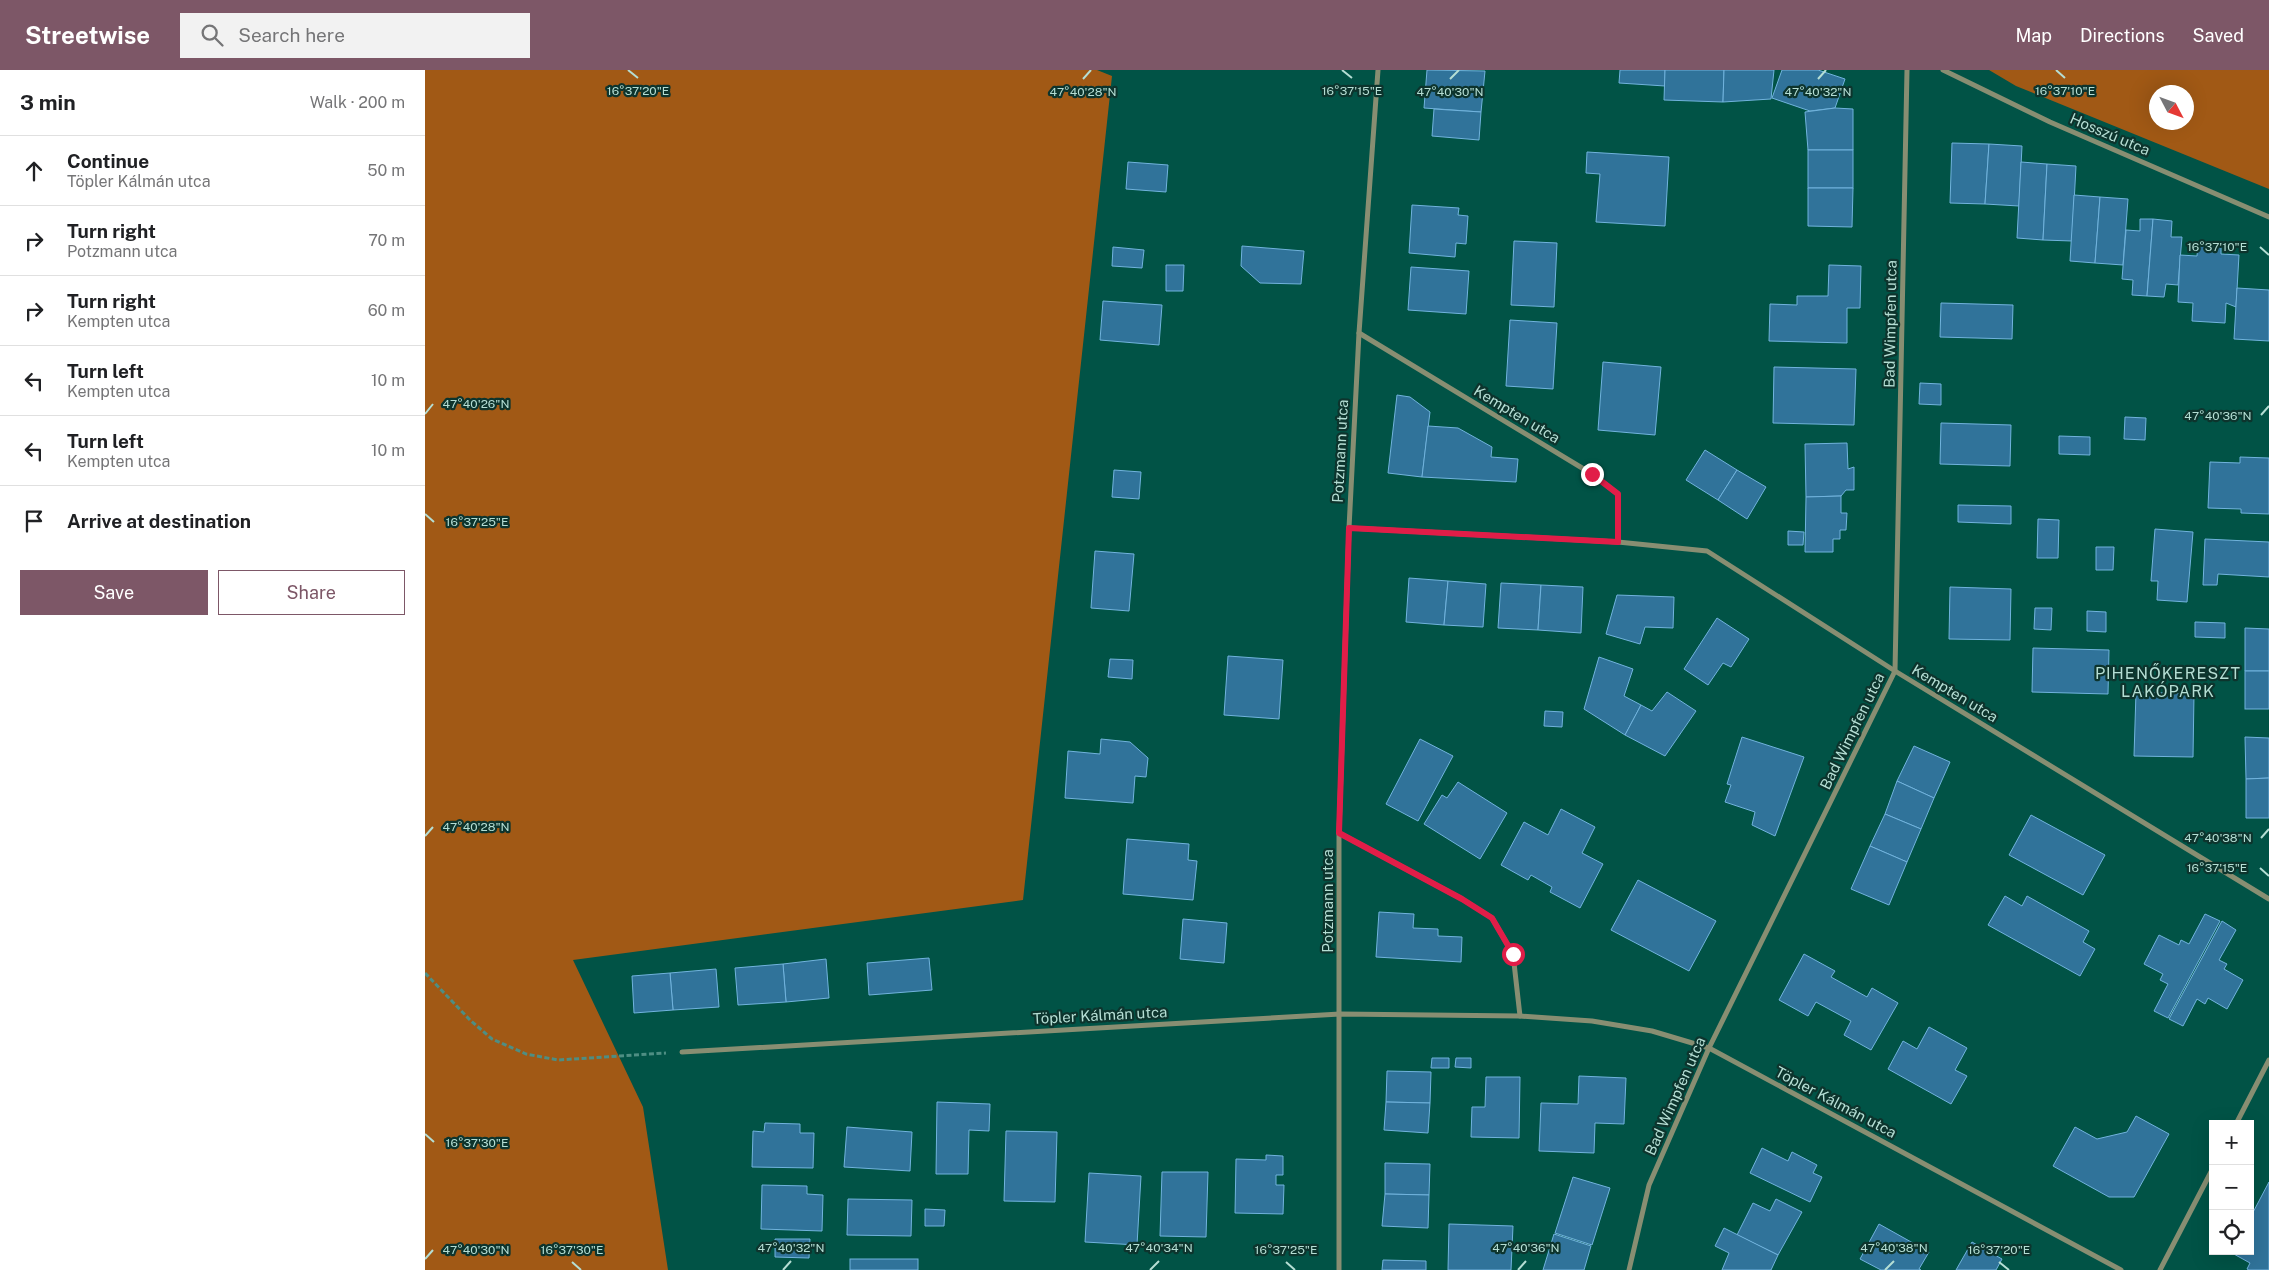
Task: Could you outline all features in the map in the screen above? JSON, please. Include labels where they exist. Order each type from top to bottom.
[{"type":"street","name":"Potzmann utca","points":[[1339,1270],[1339,833],[1349,528],[1359,333],[1378,70]]},
{"type":"street","name":"Bad Wimpfen utca","points":[[1629,1270],[1649,1185],[1709,1048],[1895,671],[1907,70]]},
{"type":"street","name":"Hosszú utca","points":[[1943,70],[2050,122],[2269,217]]},
{"type":"street","name":"Kempten utca","points":[[1359,333],[1592,474],[1618,494],[1618,542]]},
{"type":"street","name":"Kempten utca","points":[[1349,528],[1618,542],[1707,551],[1895,671],[2269,899]]},
{"type":"street","points":[[1339,833],[1462,899],[1492,918],[1513,954],[1520,1016]]},
{"type":"street","name":"Töpler Kálmán utca","points":[[682,1052],[1340,1014],[1520,1016],[1592,1021],[1652,1031],[1709,1048],[2121,1270]]},
{"type":"street","points":[[2238,1120],[2269,1060]]},
{"type":"street","points":[[2160,1270],[2209,1176]]},
{"type":"path","points":[[425,973],[435,985],[492,1039],[526,1054],[558,1060],[682,1052]]},
{"type":"shaded area","points":[[425,70],[1097,70],[1112,76],[1023,900],[573,960],[643,1107],[668,1270],[425,1270]]},
{"type":"shaded area","points":[[1989,70],[2269,70],[2269,189],[2016,86]]},
{"type":"building","points":[[1427,70],[1485,71],[1481,112],[1424,108]]},
{"type":"building","points":[[1620,70],[1665,70],[1665,86],[1619,83]]},
{"type":"building","points":[[1665,70],[1724,70],[1723,102],[1664,100]]},
{"type":"building","points":[[1724,70],[1774,70],[1771,99],[1723,102]]},
{"type":"building","points":[[1782,70],[1818,70],[1845,79],[1835,108],[1810,111],[1772,98]]},
{"type":"building","points":[[1835,108],[1853,109],[1853,150],[1808,150],[1805,112]]},
{"type":"building","points":[[1434,109],[1481,112],[1479,140],[1432,136]]},
{"type":"building","points":[[1952,143],[1989,144],[1985,204],[1950,203]]},
{"type":"building","points":[[1989,144],[2022,146],[2019,206],[1985,204]]},
{"type":"building","points":[[1808,150],[1853,150],[1853,188],[1808,188]]},
{"type":"building","points":[[1587,152],[1669,157],[1665,226],[1596,222],[1600,174],[1586,173]]},
{"type":"building","points":[[1128,162],[1168,165],[1166,192],[1126,189]]},
{"type":"building","points":[[2021,162],[2047,164],[2043,240],[2017,238]]},
{"type":"building","points":[[2047,164],[2076,166],[2072,241],[2043,240]]},
{"type":"building","points":[[1808,188],[1853,188],[1852,227],[1808,226]]},
{"type":"building","points":[[2074,195],[2100,197],[2095,263],[2070,261]]},
{"type":"building","points":[[2100,197],[2128,199],[2123,265],[2095,263]]},
{"type":"building","points":[[1412,205],[1459,208],[1458,215],[1468,216],[1466,244],[1456,243],[1455,257],[1409,253]]},
{"type":"building","points":[[2140,219],[2153,219],[2147,296],[2132,295],[2133,280],[2122,279],[2126,230],[2140,231]]},
{"type":"building","points":[[2153,219],[2172,221],[2171,237],[2182,237],[2178,285],[2166,284],[2164,297],[2147,296]]},
{"type":"building","points":[[1514,241],[1557,243],[1554,307],[1511,305]]},
{"type":"building","points":[[2198,242],[2221,243],[2221,254],[2239,255],[2236,307],[2226,303],[2225,323],[2192,321],[2193,303],[2178,302],[2180,255],[2197,256]]},
{"type":"building","points":[[1242,246],[1304,251],[1301,284],[1260,283],[1241,266]]},
{"type":"building","points":[[1113,247],[1144,250],[1142,268],[1112,266]]},
{"type":"building","points":[[1166,265],[1184,265],[1183,291],[1166,291]]},
{"type":"building","points":[[1829,265],[1861,266],[1860,308],[1847,308],[1847,343],[1769,341],[1770,304],[1797,305],[1797,296],[1828,296]]},
{"type":"building","points":[[1411,267],[1469,271],[1466,314],[1408,310]]},
{"type":"building","points":[[2237,288],[2269,290],[2269,341],[2234,339]]},
{"type":"building","points":[[1103,301],[1162,305],[1159,345],[1100,340]]},
{"type":"building","points":[[1941,303],[2013,305],[2012,339],[1940,337]]},
{"type":"building","points":[[1510,320],[1557,323],[1553,389],[1506,386]]},
{"type":"building","points":[[1603,362],[1661,367],[1655,435],[1598,430]]},
{"type":"building","points":[[1774,367],[1856,369],[1854,425],[1773,423]]},
{"type":"building","points":[[1920,383],[1941,384],[1941,405],[1919,404]]},
{"type":"building","points":[[1397,395],[1410,397],[1430,412],[1422,477],[1388,473]]},
{"type":"building","points":[[2125,417],[2146,418],[2145,440],[2124,439]]},
{"type":"building","points":[[1941,423],[2011,425],[2010,466],[1940,464]]},
{"type":"building","points":[[1428,426],[1458,428],[1492,447],[1491,457],[1518,459],[1516,482],[1422,477]]},
{"type":"building","points":[[2059,436],[2090,437],[2090,455],[2059,454]]},
{"type":"building","points":[[1847,443],[1848,469],[1854,467],[1854,490],[1846,490],[1841,496],[1806,497],[1805,444]]},
{"type":"building","points":[[1705,450],[1737,470],[1718,500],[1686,480]]},
{"type":"building","points":[[2240,457],[2269,458],[2269,514],[2241,513],[2241,509],[2208,508],[2210,462],[2240,463]]},
{"type":"building","points":[[1114,470],[1141,472],[1139,499],[1112,497]]},
{"type":"building","points":[[1737,470],[1766,487],[1747,519],[1718,500]]},
{"type":"building","points":[[1841,496],[1841,513],[1847,513],[1846,530],[1840,530],[1840,539],[1833,539],[1833,552],[1805,552],[1806,497]]},
{"type":"building","points":[[1958,505],[2011,506],[2011,524],[1958,522]]},
{"type":"building","points":[[2038,519],[2059,520],[2058,558],[2037,558]]},
{"type":"building","points":[[2155,529],[2193,532],[2187,602],[2157,600],[2158,581],[2151,581]]},
{"type":"building","points":[[1788,531],[1804,532],[1803,545],[1788,545]]},
{"type":"building","points":[[2205,539],[2269,542],[2269,577],[2218,574],[2217,585],[2203,585]]},
{"type":"building","points":[[2096,547],[2114,547],[2113,570],[2096,570]]},
{"type":"building","points":[[1095,551],[1134,554],[1129,611],[1091,608]]},
{"type":"building","points":[[1409,578],[1448,581],[1444,625],[1406,622]]},
{"type":"building","points":[[1448,581],[1486,584],[1483,627],[1444,625]]},
{"type":"building","points":[[1501,583],[1541,585],[1538,630],[1498,628]]},
{"type":"building","points":[[1541,585],[1583,587],[1581,633],[1538,630]]},
{"type":"building","points":[[1950,587],[2011,589],[2010,640],[1949,639]]},
{"type":"building","points":[[1617,595],[1674,597],[1673,628],[1645,627],[1640,644],[1606,634]]},
{"type":"building","points":[[2035,608],[2052,608],[2051,630],[2034,629]]},
{"type":"building","points":[[2087,611],[2106,612],[2106,632],[2087,631]]},
{"type":"building","points":[[1717,618],[1749,639],[1731,667],[1723,663],[1708,685],[1684,669]]},
{"type":"building","points":[[2195,622],[2225,623],[2225,638],[2195,637]]},
{"type":"building","points":[[2245,628],[2269,629],[2269,671],[2245,671]]},
{"type":"building","points":[[2033,648],[2109,650],[2108,694],[2032,692]]},
{"type":"building","points":[[1228,656],[1283,660],[1279,719],[1224,715]]},
{"type":"building","points":[[1599,657],[1633,669],[1624,696],[1641,705],[1625,735],[1584,709]]},
{"type":"building","points":[[1110,659],[1133,660],[1132,679],[1108,677]]},
{"type":"building","points":[[2245,671],[2269,671],[2269,709],[2245,709]]},
{"type":"building","points":[[1667,692],[1696,711],[1665,756],[1625,735],[1641,705],[1652,711]]},
{"type":"building","points":[[2136,692],[2194,694],[2193,757],[2134,756]]},
{"type":"building","points":[[1545,711],[1563,712],[1562,727],[1544,726]]},
{"type":"building","points":[[1742,737],[1804,757],[1775,836],[1752,825],[1755,812],[1725,802],[1731,785],[1727,784]]},
{"type":"building","points":[[2245,737],[2269,738],[2269,778],[2246,779]]},
{"type":"building","points":[[1101,739],[1130,742],[1148,758],[1146,777],[1135,776],[1133,803],[1065,798],[1068,751],[1100,754]]},
{"type":"building","points":[[1420,739],[1453,756],[1418,821],[1386,804]]},
{"type":"building","points":[[1914,746],[1950,762],[1934,798],[1897,781]]},
{"type":"building","points":[[2269,778],[2269,818],[2246,818],[2246,779]]},
{"type":"building","points":[[1897,781],[1934,798],[1921,829],[1885,814]]},
{"type":"building","points":[[1458,782],[1507,813],[1480,859],[1424,824],[1442,795],[1447,798]]},
{"type":"building","points":[[1561,809],[1595,827],[1582,853],[1603,864],[1580,908],[1550,892],[1552,887],[1531,875],[1528,880],[1501,865],[1524,822],[1548,835]]},
{"type":"building","points":[[1885,814],[1921,829],[1907,862],[1870,846]]},
{"type":"building","points":[[2031,815],[2105,855],[2083,895],[2009,855]]},
{"type":"building","points":[[1127,839],[1189,844],[1188,860],[1197,861],[1193,900],[1123,894]]},
{"type":"building","points":[[1870,846],[1907,862],[1889,905],[1851,889]]},
{"type":"building","points":[[1638,880],[1716,921],[1689,971],[1611,930]]},
{"type":"building","points":[[2005,896],[2022,906],[2027,896],[2089,931],[2083,942],[2095,949],[2080,976],[1988,925]]},
{"type":"building","points":[[1379,912],[1414,914],[1413,928],[1438,929],[1438,936],[1462,937],[1461,962],[1376,957]]},
{"type":"building","points":[[2205,914],[2220,921],[2168,1018],[2154,1011],[2168,984],[2160,980],[2163,974],[2144,964],[2159,935],[2179,945],[2181,940],[2189,944]]},
{"type":"building","points":[[1183,919],[1227,923],[1224,963],[1180,959]]},
{"type":"building","points":[[2222,921],[2236,930],[2219,960],[2227,964],[2224,969],[2243,980],[2227,1009],[2208,998],[2205,1004],[2197,999],[2183,1026],[2169,1019]]},
{"type":"building","points":[[1804,954],[1835,971],[1831,977],[1867,997],[1872,988],[1898,1003],[1871,1050],[1844,1035],[1851,1021],[1816,1002],[1808,1016],[1779,1000]]},
{"type":"building","points":[[929,958],[932,990],[869,995],[867,963]]},
{"type":"building","points":[[826,959],[829,998],[786,1002],[783,964]]},
{"type":"building","points":[[783,964],[786,1002],[738,1005],[735,968]]},
{"type":"building","points":[[716,969],[719,1007],[673,1010],[670,973]]},
{"type":"building","points":[[670,973],[673,1010],[634,1013],[632,976]]},
{"type":"building","points":[[1929,1027],[1967,1048],[1955,1070],[1967,1076],[1951,1104],[1888,1069],[1903,1041],[1917,1049]]},
{"type":"building","points":[[1432,1058],[1449,1058],[1449,1068],[1431,1068]]},
{"type":"building","points":[[1456,1058],[1471,1058],[1471,1068],[1455,1067]]},
{"type":"building","points":[[1387,1071],[1431,1072],[1430,1103],[1386,1102]]},
{"type":"building","points":[[1579,1076],[1626,1078],[1624,1124],[1595,1123],[1594,1153],[1539,1151],[1541,1103],[1578,1104]]},
{"type":"building","points":[[1486,1077],[1520,1077],[1519,1138],[1471,1137],[1472,1107],[1485,1107]]},
{"type":"building","points":[[937,1102],[990,1104],[989,1131],[969,1130],[968,1174],[936,1174]]},
{"type":"building","points":[[1386,1102],[1430,1103],[1428,1133],[1384,1130]]},
{"type":"building","points":[[2136,1116],[2169,1134],[2134,1197],[2109,1197],[2053,1166],[2075,1127],[2097,1139],[2127,1132]]},
{"type":"building","points":[[765,1123],[800,1124],[800,1133],[814,1133],[813,1168],[752,1167],[753,1131],[764,1132]]},
{"type":"building","points":[[847,1127],[912,1132],[910,1171],[844,1167]]},
{"type":"building","points":[[1006,1131],[1057,1132],[1055,1202],[1004,1201]]},
{"type":"building","points":[[1762,1148],[1788,1161],[1792,1152],[1817,1165],[1813,1173],[1822,1177],[1810,1202],[1750,1173]]},
{"type":"building","points":[[1266,1155],[1283,1156],[1283,1175],[1276,1175],[1276,1185],[1284,1185],[1283,1214],[1235,1213],[1236,1159],[1266,1160]]},
{"type":"building","points":[[1385,1163],[1430,1164],[1429,1195],[1385,1194]]},
{"type":"building","points":[[1162,1172],[1208,1172],[1206,1237],[1160,1236]]},
{"type":"building","points":[[1089,1173],[1141,1176],[1137,1245],[1085,1242]]},
{"type":"building","points":[[1573,1177],[1610,1188],[1592,1245],[1555,1233]]},
{"type":"building","points":[[2269,1182],[2269,1270],[2249,1270],[2247,1269],[2250,1263],[2236,1255],[2254,1255],[2254,1210]]},
{"type":"building","points":[[762,1185],[807,1186],[807,1194],[823,1195],[822,1231],[761,1229]]},
{"type":"building","points":[[1385,1194],[1429,1195],[1428,1228],[1382,1226]]},
{"type":"building","points":[[848,1199],[912,1200],[911,1236],[847,1235]]},
{"type":"building","points":[[1776,1199],[1802,1212],[1778,1255],[1737,1235],[1753,1203],[1770,1211]]},
{"type":"building","points":[[925,1209],[945,1210],[944,1226],[925,1226]]},
{"type":"building","points":[[1449,1224],[1513,1226],[1511,1270],[1448,1270]]},
{"type":"building","points":[[1879,1224],[1929,1252],[1919,1269],[1921,1270],[1881,1270],[1860,1259]]},
{"type":"building","points":[[1724,1228],[1778,1255],[1771,1270],[1722,1270],[1729,1253],[1715,1246]]},
{"type":"building","points":[[1554,1234],[1591,1246],[1584,1270],[1543,1270]]},
{"type":"building","points":[[775,1239],[810,1239],[809,1258],[775,1257]]},
{"type":"building","points":[[1972,1242],[2002,1259],[1996,1270],[1956,1270]]},
{"type":"building","points":[[850,1259],[918,1259],[918,1270],[850,1270]]},
{"type":"building","points":[[1383,1260],[1426,1261],[1426,1270],[1382,1270]]},
{"type":"district","name":"PIHENŐKERESZT LAKÓPARK","points":[[2168,682]]},
{"type":"route","points":[[1513,954],[1492,918],[1462,899],[1339,833],[1349,528],[1618,542],[1618,494],[1592,474]]}]
